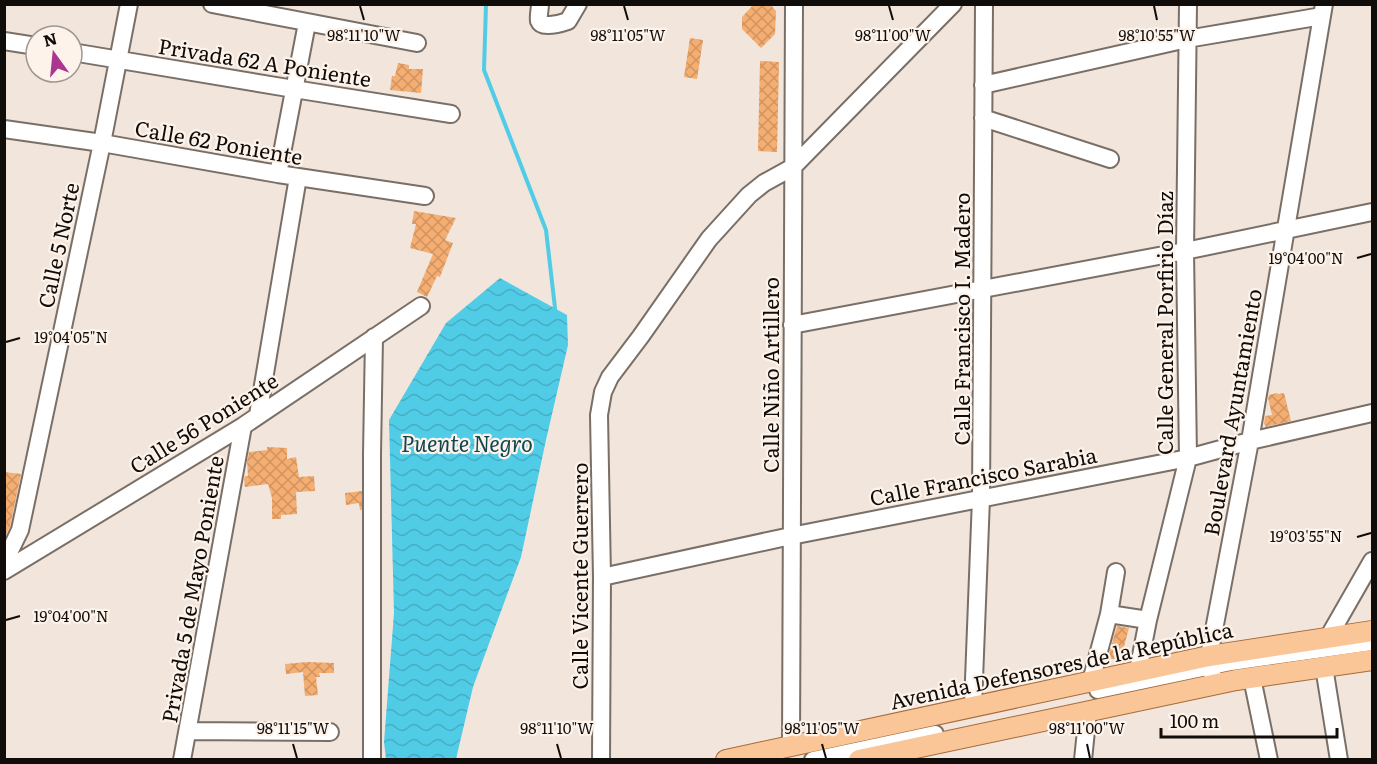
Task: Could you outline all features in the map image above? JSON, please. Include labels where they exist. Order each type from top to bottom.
[{"type":"main road","name":"Avenida Defensores de la República","points":[[859,759],[1088,711],[1212,670],[1329,636],[1372,631]]},
{"type":"main road","name":"Avenida Defensores de la República","points":[[726,759],[974,706],[1133,667],[1212,670],[1252,678],[1372,660]]},
{"type":"street","name":"Calle 5 Norte","points":[[4,563],[20,530],[129,4]]},
{"type":"street","points":[[212,4],[417,43]]},
{"type":"street","points":[[540,4],[539,21],[545,25],[568,21],[578,4]]},
{"type":"street","name":"Calle Niño Artillero","points":[[791,746],[794,4]]},
{"type":"street","points":[[793,167],[953,4]]},
{"type":"street","name":"Calle Francisco I. Madero","points":[[974,706],[981,498],[984,4]]},
{"type":"street","name":"Calle General Porfirio Díaz","points":[[1133,667],[1188,458],[1185,251],[1188,4]]},
{"type":"street","points":[[983,85],[1323,10]]},
{"type":"street","name":"Boulevard Ayuntamiento","points":[[1212,670],[1323,10]]},
{"type":"street","points":[[278,174],[307,22]]},
{"type":"street","points":[[4,41],[24,44]]},
{"type":"street","name":"Privada 62 A Poniente","points":[[84,54],[451,114]]},
{"type":"street","points":[[983,118],[1110,159]]},
{"type":"street","name":"Calle 62 Poniente","points":[[4,129],[425,196]]},
{"type":"street","name":"Calle Vicente Guerrero","points":[[601,759],[602,577],[599,415],[603,392],[610,377],[709,239],[749,195],[764,183],[793,167]]},
{"type":"street","points":[[258,415],[298,177]]},
{"type":"street","points":[[792,325],[1185,251],[1372,212]]},
{"type":"street","name":"Calle 56 Poniente","points":[[4,571],[243,426],[421,306]]},
{"type":"street","points":[[372,759],[374,337]]},
{"type":"street","name":"Calle Francisco Sarabia","points":[[602,577],[791,536],[1188,458],[1372,413]]},
{"type":"street","name":"Privada 5 de Mayo Poniente","points":[[182,759],[189,731],[243,426]]},
{"type":"street","points":[[1329,636],[1372,561]]},
{"type":"street","points":[[1092,676],[1109,614],[1116,572]]},
{"type":"street","points":[[1109,614],[1144,619]]},
{"type":"street","points":[[763,759],[1212,670],[1372,642]]},
{"type":"street","points":[[813,759],[1212,670],[1234,671],[1372,652]]},
{"type":"street","points":[[1324,667],[1339,759]]},
{"type":"street","points":[[1252,678],[1269,759]]},
{"type":"street","points":[[1083,759],[1088,711]]},
{"type":"street","points":[[189,731],[330,732]]},
{"type":"water","name":"Puente Negro","points":[[500,278],[567,315],[568,345],[521,557],[473,687],[456,759],[386,759],[384,742],[394,613],[389,420],[446,323]]},
{"type":"building","points":[[754,4],[770,4],[776,11],[775,34],[761,48],[742,29],[742,17]]},
{"type":"building","points":[[690,38],[703,40],[697,79],[684,77]]},
{"type":"building","points":[[760,61],[779,62],[777,152],[758,151]]},
{"type":"building","points":[[398,63],[409,65],[409,69],[423,69],[421,93],[390,90],[392,76],[395,76]]},
{"type":"building","points":[[414,211],[456,218],[445,240],[453,243],[440,277],[437,276],[427,297],[417,292],[433,254],[410,248],[416,224],[412,224]]},
{"type":"building","points":[[1284,393],[1291,421],[1266,427],[1265,416],[1272,415],[1268,398],[1269,395]]},
{"type":"building","points":[[267,447],[287,448],[287,459],[296,457],[299,477],[314,476],[315,491],[296,492],[297,514],[281,515],[281,519],[272,519],[272,498],[268,484],[245,487],[244,479],[248,476],[249,452],[267,450]]},
{"type":"building","points":[[4,472],[21,474],[10,527],[4,538]]},
{"type":"building","points":[[362,491],[362,510],[360,510],[359,503],[346,505],[345,493]]},
{"type":"building","points":[[1117,626],[1129,628],[1120,661],[1108,658]]},
{"type":"building","points":[[334,663],[334,673],[319,673],[320,677],[316,677],[318,695],[305,696],[303,672],[286,674],[285,664]]},
{"type":"waterway","points":[[486,4],[484,70],[546,230],[554,312]]}]
